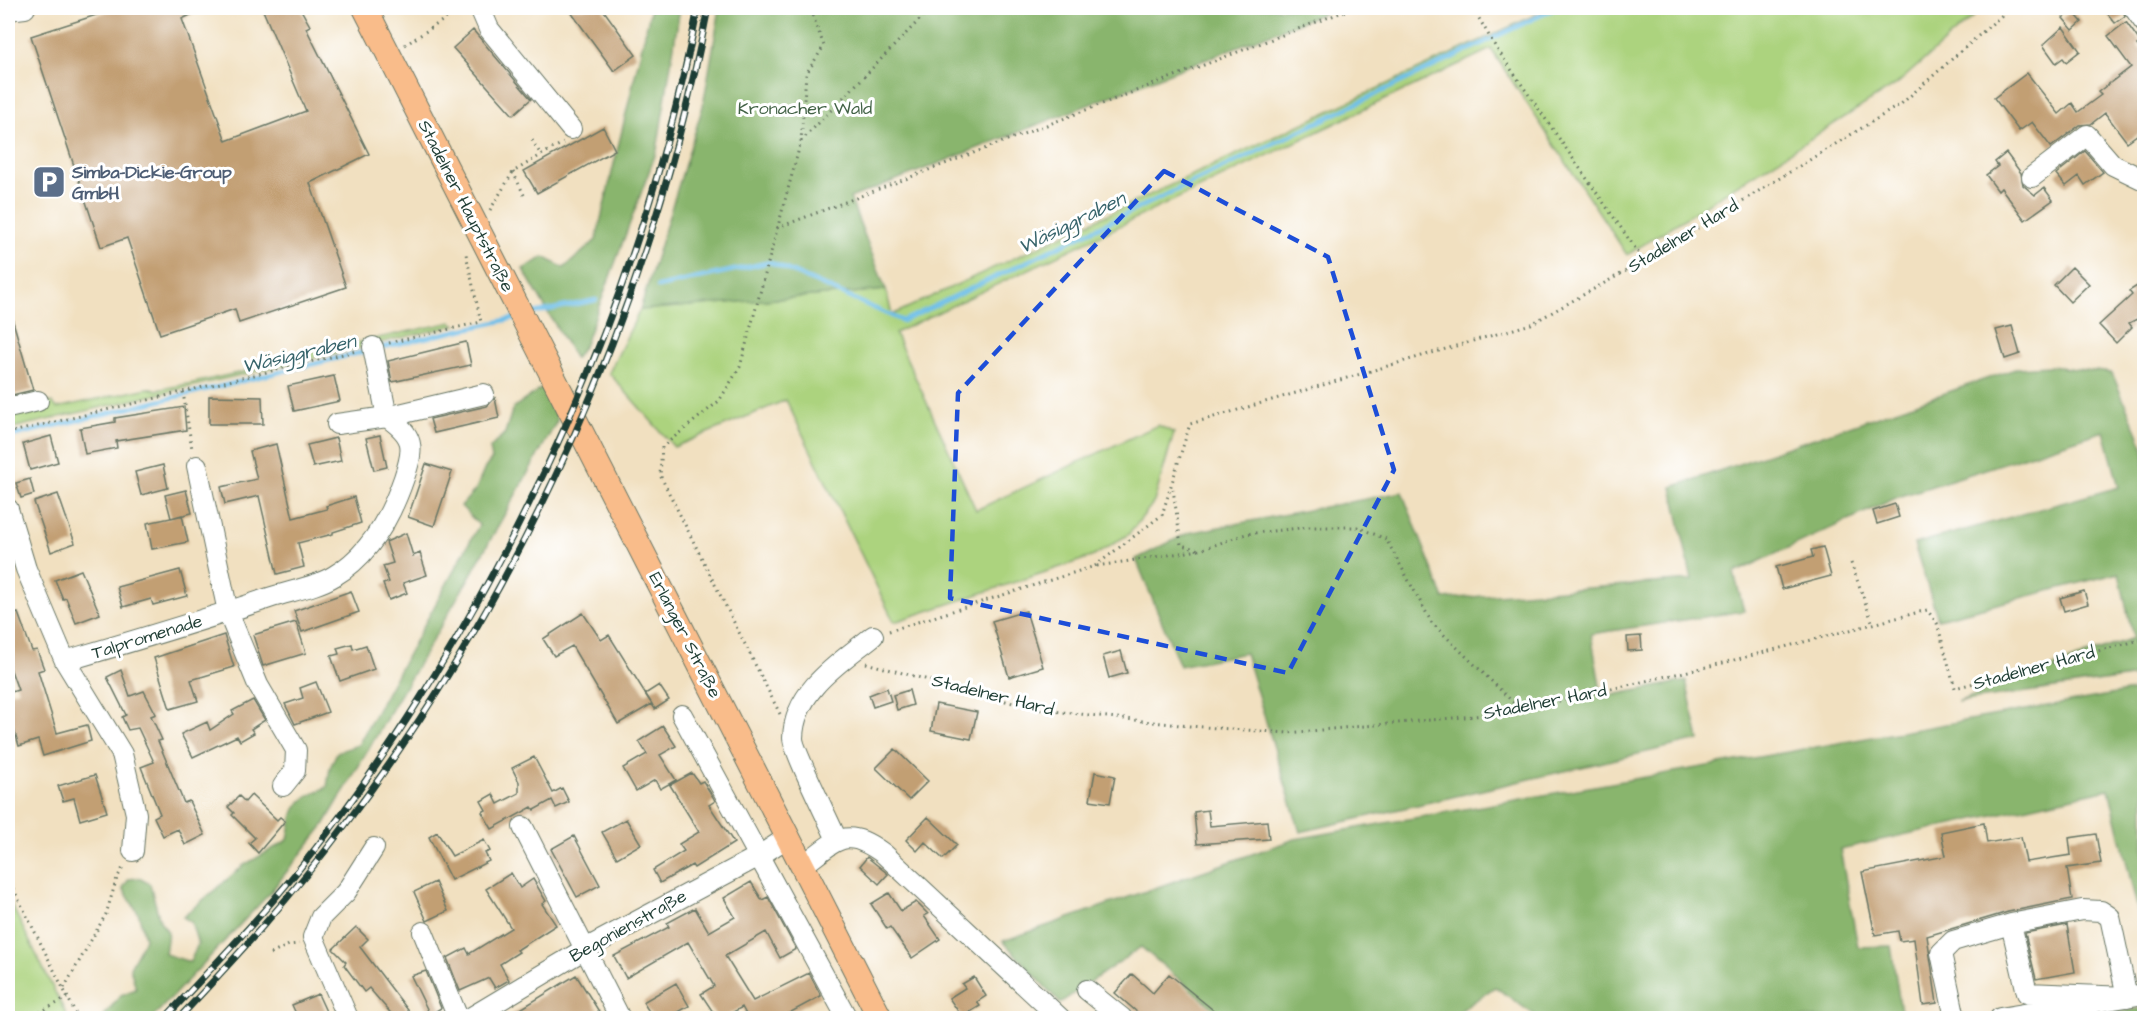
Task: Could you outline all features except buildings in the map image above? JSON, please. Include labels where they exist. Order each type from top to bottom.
[{"type":"main road","name":"Stadelner Hauptstraße","points":[[365,8],[566,404]]},
{"type":"main road","name":"Erlanger Straße","points":[[566,404],[880,1018]]},
{"type":"street","points":[[8,10],[25,8]]},
{"type":"street","points":[[480,8],[489,29],[571,129]]},
{"type":"street","points":[[2134,8],[2145,22]]},
{"type":"street","points":[[2032,177],[2087,135],[2114,165],[2145,180]]},
{"type":"street","points":[[373,347],[387,417]]},
{"type":"street","points":[[337,424],[387,417],[484,394]]},
{"type":"street","points":[[8,408],[38,400]]},
{"type":"street","name":"Talpromenade","points":[[65,661],[228,612],[334,576],[370,545],[395,504],[409,463],[411,445],[405,430],[387,417]]},
{"type":"street","points":[[197,466],[228,612],[258,685],[296,750],[295,771],[283,786]]},
{"type":"street","name":"Talpromenade","points":[[8,509],[26,568],[65,661],[122,754],[136,814],[133,851]]},
{"type":"street","points":[[837,840],[793,740],[797,717],[804,702],[822,677],[873,636]]},
{"type":"street","points":[[682,715],[847,1018]]},
{"type":"street","points":[[523,827],[620,1018]]},
{"type":"street","name":"Begonienstraße","points":[[470,1018],[585,949],[759,856],[788,837]]},
{"type":"street","points":[[802,866],[837,840],[863,838],[884,854],[1060,1018]]},
{"type":"street","points":[[348,1018],[313,937],[315,926],[346,892],[374,848]]},
{"type":"street","points":[[1956,1018],[1941,953],[1953,941],[2011,924],[2082,910],[2101,911],[2110,917],[2136,996]]},
{"type":"street","points":[[2011,924],[2027,993],[2136,996]]},
{"type":"street","points":[[423,932],[458,1018]]},
{"type":"street","points":[[1087,990],[1122,1018]]},
{"type":"street","points":[[2000,1018],[2093,1005],[2136,996]]},
{"type":"path","points":[[406,44],[462,8]]},
{"type":"path","points":[[793,740],[660,475],[662,447],[719,401],[740,367],[801,141],[806,74],[824,46],[810,8]]},
{"type":"path","points":[[801,141],[931,8]]},
{"type":"path","points":[[777,228],[850,198],[1353,8]]},
{"type":"path","points":[[1473,8],[1508,65],[1644,261]]},
{"type":"path","name":"Stadelner Hard","points":[[873,636],[1095,566],[1162,515],[1190,424],[1531,324],[1644,261],[1901,104],[2010,8]]},
{"type":"path","points":[[490,210],[513,172],[579,134],[571,129]]},
{"type":"path","points":[[532,140],[541,155]]},
{"type":"path","points":[[513,172],[526,200]]},
{"type":"path","points":[[8,433],[481,322],[465,250]]},
{"type":"path","points":[[183,392],[197,466]]},
{"type":"path","points":[[1172,487],[1181,545],[1200,550]]},
{"type":"path","points":[[1095,566],[1200,550],[1246,534],[1309,527],[1357,527],[1386,538],[1431,623],[1520,710]]},
{"type":"path","points":[[1851,563],[1873,624]]},
{"type":"path","name":"Stadelner Hard","points":[[847,658],[1035,709],[1200,727],[1288,733],[1520,710],[1719,664],[1927,610],[1936,623],[1955,688],[2145,639]]},
{"type":"path","points":[[63,989],[106,914],[117,878],[133,851]]},
{"type":"path","points":[[8,879],[78,1018]]},
{"type":"path","points":[[271,954],[289,945],[316,943]]},
{"type":"path","points":[[29,1018],[68,998]]},
{"type":"highlighted area","points":[[1164,171],[1328,257],[1394,470],[1288,673],[950,598],[958,393]]},
{"type":"green space","points":[[651,8],[680,8],[657,150],[585,344],[575,359],[523,269],[544,257],[564,268],[596,240]]},
{"type":"green space","name":"Kronacher Wald","points":[[720,8],[1336,8],[850,198],[886,290],[640,310],[703,106]]},
{"type":"green space","points":[[1550,8],[1983,8],[1897,84],[1627,255],[1491,49],[895,333],[976,510],[1158,425],[1174,433],[1154,502],[1129,534],[1094,556],[894,622],[786,400],[674,447],[609,373],[640,310],[886,290],[892,315]]},
{"type":"green space","points":[[452,322],[456,325],[8,429],[8,411],[52,402],[57,408],[148,388],[156,390],[193,383],[268,366],[305,354]]},
{"type":"green space","points":[[2049,366],[2112,373],[2144,448],[2144,675],[1957,702],[2133,638],[2119,573],[1938,619],[1914,544],[2119,487],[2104,431],[1898,497],[1734,573],[1744,611],[1591,634],[1602,697],[1686,681],[1699,740],[1300,832],[1245,653],[1180,666],[1136,559],[1188,533],[1402,492],[1444,599],[1692,580],[1672,487],[2018,368]]},
{"type":"green space","points":[[542,388],[555,407],[557,421],[469,578],[324,825],[269,894],[152,1018],[102,1018],[121,995],[136,989],[130,967],[145,939],[139,915],[123,888],[129,879],[139,878],[150,884],[160,921],[168,932],[165,954],[190,962],[198,944],[191,922],[183,917],[244,865],[288,840],[297,806],[307,797],[327,787],[330,768],[337,752],[358,745],[479,525],[461,506],[476,489],[485,468],[492,459],[490,448],[505,433],[513,408]]},
{"type":"green space","points":[[2144,689],[2144,936],[2109,789],[1840,849],[1858,947],[1891,946],[1902,1018],[1877,1018],[1875,1014],[1851,1018],[1539,1018],[1495,987],[1450,1018],[1225,1018],[1141,947],[1060,1003],[1003,941],[1295,839]]},
{"type":"green space","points":[[8,898],[66,1014],[66,1018],[8,1018]]},
{"type":"green space","points":[[2144,1008],[2144,1018],[2074,1018]]},
{"type":"waterway","name":"Wäsiggraben","points":[[1493,38],[1556,8]]},
{"type":"waterway","name":"Wäsiggraben","points":[[658,287],[770,262],[903,321],[1489,40]]},
{"type":"waterway","name":"Wäsiggraben","points":[[529,314],[596,300]]},
{"type":"waterway","name":"Wäsiggraben","points":[[379,348],[515,318]]},
{"type":"waterway","name":"Wäsiggraben","points":[[8,437],[368,351]]},
{"type":"railway","points":[[165,1018],[275,898],[348,806],[435,675],[497,565],[536,489],[604,335],[658,175],[698,8]]},
{"type":"railway","points":[[179,1018],[283,902],[342,829],[408,737],[468,641],[523,542],[572,440],[615,335],[652,227],[683,118],[708,8]]},
{"type":"place","name":"Simba-Dickie-Group GmbH","points":[[49,182]]}]
